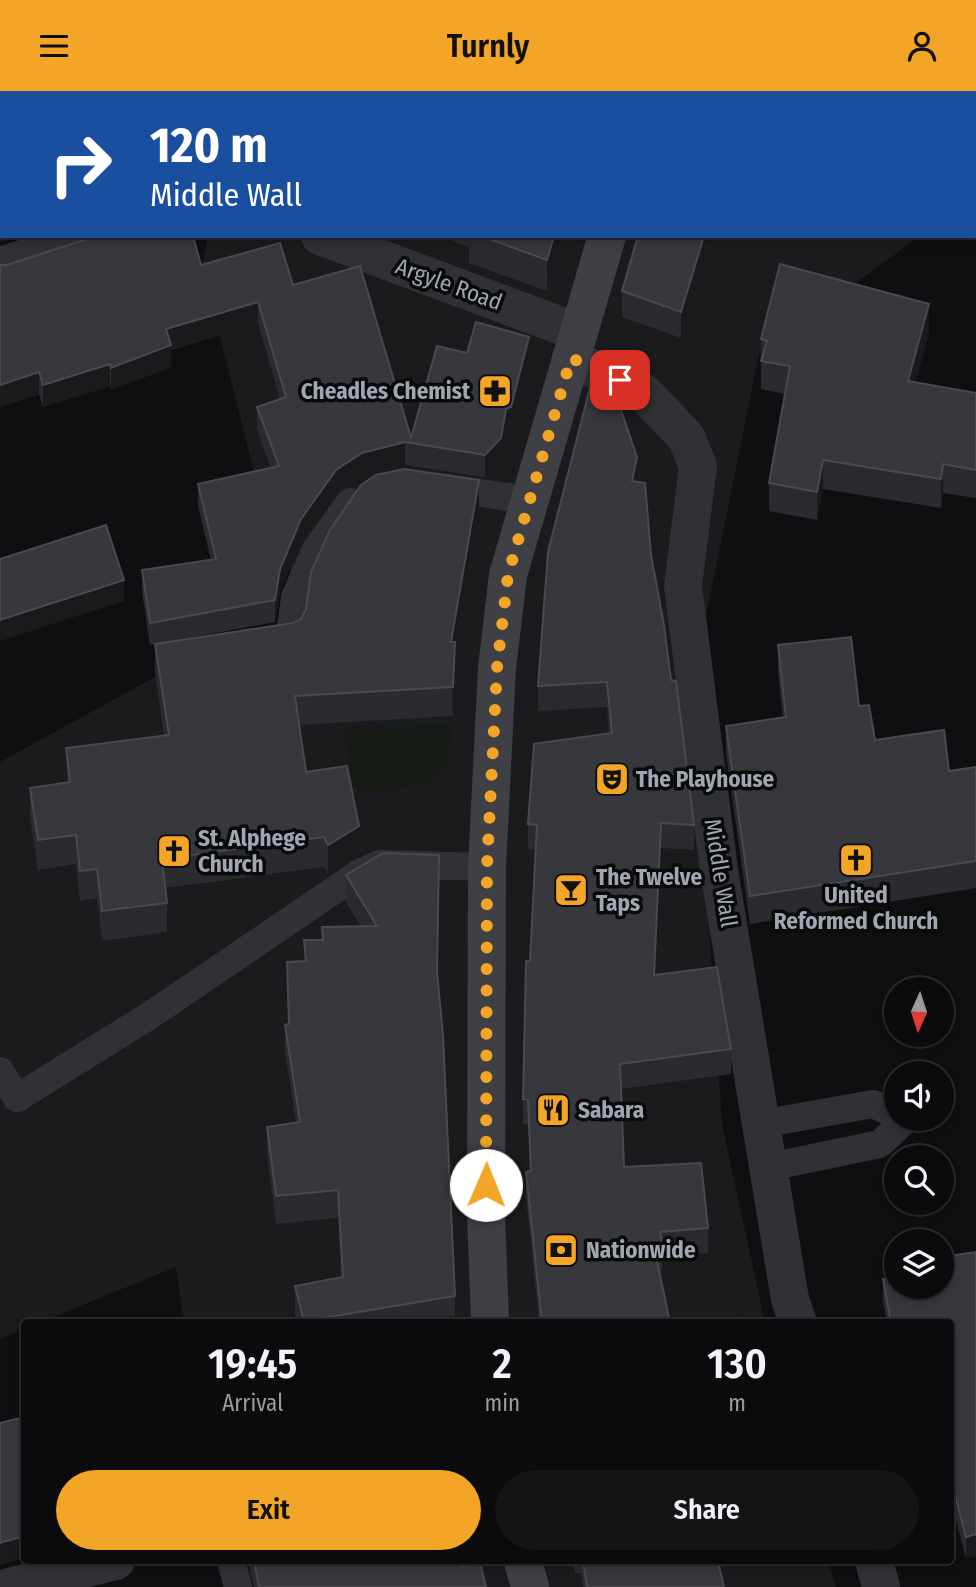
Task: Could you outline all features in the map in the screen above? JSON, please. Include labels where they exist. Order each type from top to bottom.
[{"type":"main road","points":[[490,1319],[486,1212],[487,867],[497,668],[508,575],[606,238]]},
{"type":"main road","points":[[524,1564],[530,1587]]},
{"type":"street","points":[[0,266],[88,238]]},
{"type":"street","name":"Argyle Road","points":[[325,238],[575,345]]},
{"type":"street","name":"Middle Wall","points":[[575,345],[643,392],[686,437],[698,465],[683,586],[719,870],[790,1300],[797,1319]]},
{"type":"street","points":[[11,1587],[58,1581],[107,1564]]},
{"type":"street","points":[[875,1564],[881,1587]]},
{"type":"lane","points":[[415,483],[528,500]]},
{"type":"lane","points":[[238,645],[290,636],[295,597],[315,551],[349,502],[369,489]]},
{"type":"lane","points":[[0,1072],[16,1098],[149,1016],[358,874],[379,864],[487,867]]},
{"type":"lane","points":[[761,1124],[873,1104],[884,1109]]},
{"type":"lane","points":[[769,1167],[880,1144],[893,1131]]},
{"type":"lane","points":[[233,1564],[238,1587]]},
{"type":"shaded area","points":[[208,238],[917,238],[759,354],[693,680],[722,1124],[764,1319],[183,1319],[176,1267],[48,1319],[21,1319],[21,1330],[0,1339],[0,762],[162,673],[316,637],[253,468],[202,266]]},
{"type":"shaded area","points":[[452,724],[448,760],[428,783],[365,793],[352,781],[344,728]]},
{"type":"shaded area","points":[[241,1564],[829,1564],[836,1587],[250,1587]]},
{"type":"building","points":[[90,238],[194,238],[201,265],[280,243],[293,285],[360,266],[411,438],[437,346],[467,353],[476,322],[529,337],[511,407],[506,409],[501,438],[485,455],[405,442],[362,453],[336,470],[301,519],[280,569],[275,600],[150,623],[142,570],[216,559],[198,484],[279,466],[257,407],[286,397],[258,302],[166,329],[171,345],[111,368],[110,364],[43,385],[39,372],[0,385],[0,265]]},
{"type":"building","points":[[486,238],[553,238],[547,260]]},
{"type":"building","points":[[637,238],[703,238],[681,312],[622,291]]},
{"type":"building","points":[[780,264],[929,304],[908,381],[976,393],[976,470],[943,464],[941,479],[823,460],[817,492],[769,483],[790,366],[761,361],[767,341],[761,339]]},
{"type":"building","points":[[595,368],[609,375],[637,457],[632,481],[645,483],[651,555],[671,680],[676,681],[694,825],[661,823],[654,975],[717,967],[731,1049],[620,1064],[624,1167],[701,1163],[708,1228],[660,1232],[662,1245],[654,1246],[669,1319],[542,1319],[526,1172],[531,1171],[528,1100],[523,1099],[526,961],[530,961],[537,825],[528,824],[534,744],[612,733],[607,682],[538,686],[548,552]]},
{"type":"building","points":[[404,469],[479,480],[451,642],[455,642],[453,687],[295,696],[306,772],[347,766],[359,826],[328,845],[324,837],[162,859],[167,903],[102,911],[97,869],[80,871],[76,835],[38,840],[30,788],[70,782],[66,748],[169,735],[155,644],[293,623],[301,619],[306,609],[311,572],[330,530],[361,485],[376,475]]},
{"type":"building","points":[[106,525],[124,580],[0,620],[0,559]]},
{"type":"building","points":[[851,637],[859,706],[869,705],[875,740],[944,730],[949,771],[976,767],[976,861],[750,896],[726,726],[786,717],[778,645]]},
{"type":"building","points":[[383,853],[439,855],[437,972],[443,1035],[455,1296],[303,1319],[295,1286],[343,1277],[338,1190],[276,1196],[267,1127],[300,1122],[285,1025],[289,1024],[287,962],[306,961],[304,940],[323,940],[322,927],[377,926],[346,875]]},
{"type":"building","points":[[976,1252],[976,1534],[966,1537],[954,1491],[954,1319],[890,1319],[887,1299],[954,1299],[954,1255]]},
{"type":"building","points":[[21,1418],[21,1537],[0,1543],[0,1423]]},
{"type":"building","points":[[255,1564],[480,1564],[486,1587],[259,1587]]},
{"type":"building","points":[[583,1564],[719,1564],[724,1587],[587,1587]]},
{"type":"place","name":"Cheadles Chemist","points":[[495,391]]},
{"type":"place","name":"The Playhouse","points":[[612,779]]},
{"type":"place","name":"St. Alphege Church","points":[[174,851]]},
{"type":"place","name":"United Reformed Church","points":[[856,860]]},
{"type":"place","name":"The Twelve Taps","points":[[571,890]]},
{"type":"place","name":"Sabara","points":[[553,1110]]},
{"type":"place","name":"Nationwide","points":[[561,1250]]},
{"type":"route","points":[[486,1185],[487,867],[497,668],[508,575],[571,358],[620,380]]}]
